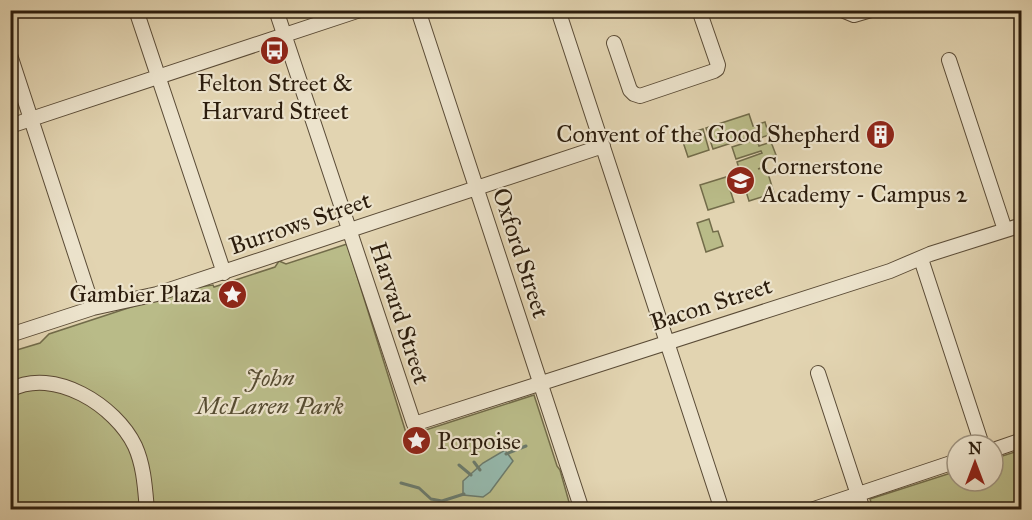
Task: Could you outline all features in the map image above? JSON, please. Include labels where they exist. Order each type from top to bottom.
[{"type":"street","points":[[136,10],[224,273]]},
{"type":"street","name":"Harvard Street","points":[[276,10],[414,424]]},
{"type":"street","points":[[10,126],[360,10]]},
{"type":"street","name":"Oxford Street","points":[[418,10],[582,510]]},
{"type":"street","points":[[558,10],[722,510]]},
{"type":"street","points":[[614,44],[630,90],[640,96],[714,71],[718,65],[699,10]]},
{"type":"street","points":[[844,11],[859,14],[871,10]]},
{"type":"street","points":[[10,55],[93,308]]},
{"type":"street","points":[[949,60],[1005,230]]},
{"type":"street","name":"Burrows Street","points":[[10,336],[93,308],[157,294],[224,273],[603,146]]},
{"type":"street","name":"Bacon Street","points":[[414,424],[879,274],[1022,225]]},
{"type":"street","points":[[921,259],[978,433]]},
{"type":"street","points":[[818,374],[863,510]]},
{"type":"street","points":[[10,390],[30,384],[46,383],[64,387],[82,394],[116,418],[126,431],[140,460],[147,510]]},
{"type":"street","points":[[1005,446],[1022,440]]},
{"type":"street","points":[[811,510],[945,465]]},
{"type":"green space","points":[[749,114],[753,126],[765,122],[769,135],[757,139],[756,135],[713,149],[706,128]]},
{"type":"green space","points":[[703,129],[709,150],[688,157],[681,136]]},
{"type":"green space","points":[[757,139],[759,146],[771,142],[776,155],[764,159],[766,166],[758,169],[766,167],[774,193],[749,201],[737,162],[762,153],[761,151],[736,159],[732,147]]},
{"type":"green space","points":[[726,177],[734,202],[708,210],[700,185]]},
{"type":"green space","points":[[709,219],[713,232],[718,231],[723,246],[706,252],[697,223]]},
{"type":"green space","name":"John McLaren Park","points":[[347,244],[407,436],[534,395],[571,509],[11,509],[10,352],[40,343],[49,334],[186,289],[213,285],[214,287],[275,267],[279,261],[286,264]]},
{"type":"green space","points":[[1021,450],[1021,509],[873,509],[870,499],[945,475],[945,493],[1005,493],[1005,455]]},
{"type":"water","points":[[505,450],[513,461],[490,492],[483,497],[463,495],[463,481],[483,463]]},
{"type":"waterway","points":[[506,454],[526,446]]},
{"type":"waterway","points":[[474,462],[480,470]]},
{"type":"waterway","points":[[459,465],[471,475]]},
{"type":"waterway","points":[[401,483],[419,488],[431,499],[442,501],[464,494]]},
{"type":"place","name":"Felton Street & Harvard Street","points":[[275,50]]},
{"type":"place","name":"Convent of the Good Shepherd","points":[[881,134]]},
{"type":"place","name":"Cornerstone Academy - Campus 2","points":[[740,180]]},
{"type":"place","name":"Gambier Plaza","points":[[232,294]]},
{"type":"place","name":"Porpoise","points":[[416,441]]}]
